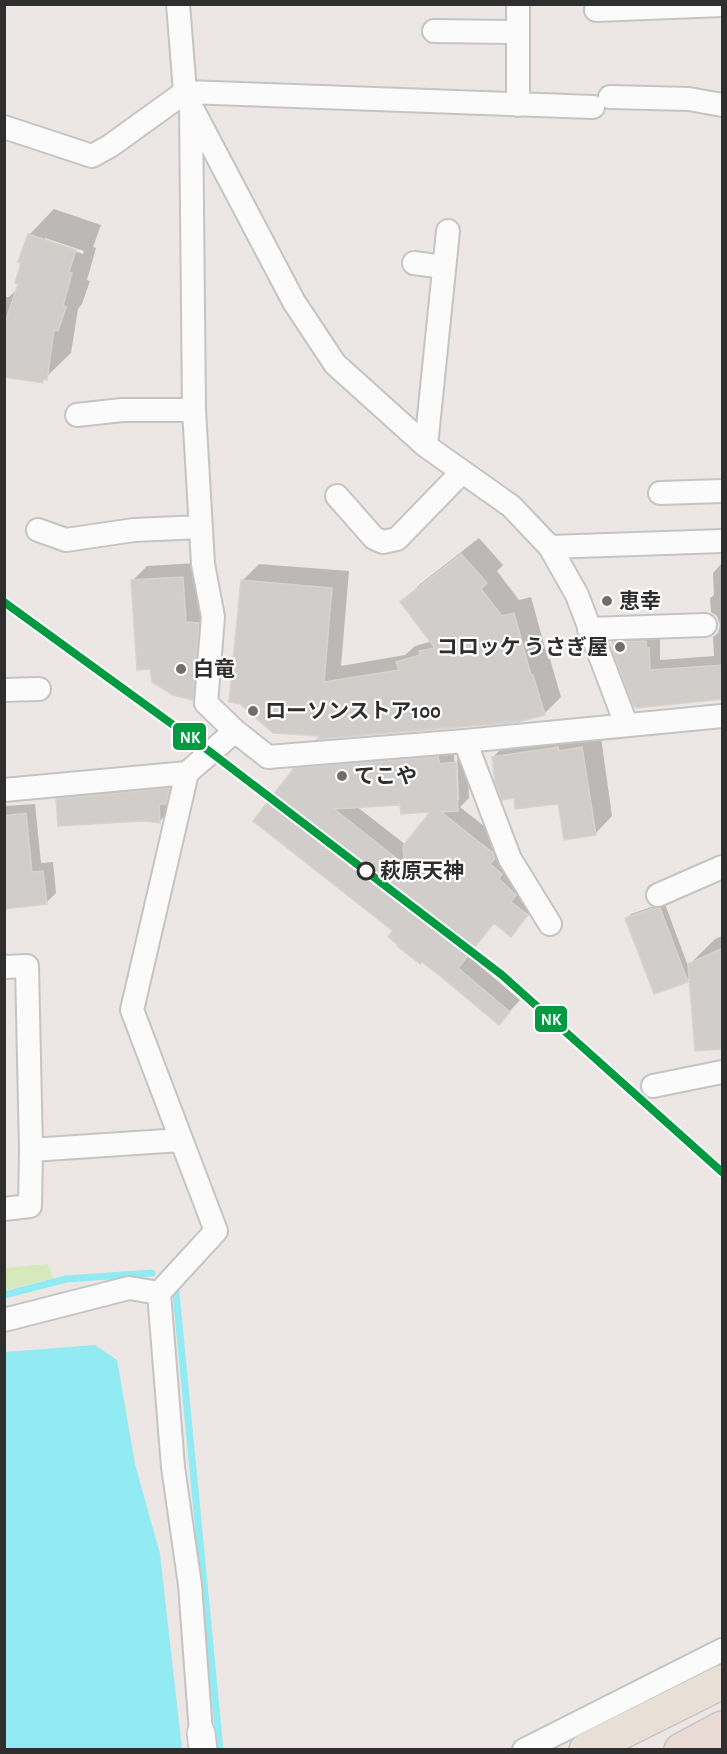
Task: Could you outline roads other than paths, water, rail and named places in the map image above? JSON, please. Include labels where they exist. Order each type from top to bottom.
[{"type":"highway","points":[[681,1749],[723,1728]]},
{"type":"main road","points":[[600,1742],[723,1682]]},
{"type":"street","points":[[178,4],[188,99],[194,411],[203,564],[213,617],[206,703],[268,757],[723,716]]},
{"type":"street","points":[[518,4],[518,105]]},
{"type":"street","points":[[596,10],[723,5]]},
{"type":"street","points":[[434,31],[518,32]]},
{"type":"street","points":[[188,99],[294,302],[334,364],[426,446],[511,506],[550,548],[577,595],[626,724]]},
{"type":"street","points":[[4,127],[92,156],[188,99],[518,105],[689,99],[723,105]]},
{"type":"street","points":[[426,446],[448,231]]},
{"type":"street","points":[[414,263],[444,267]]},
{"type":"street","points":[[77,415],[122,411],[194,411]]},
{"type":"street","points":[[337,496],[374,538],[383,542],[397,539],[462,472]]},
{"type":"street","points":[[660,492],[723,491]]},
{"type":"street","points":[[38,530],[66,540],[134,530],[201,527]]},
{"type":"street","points":[[550,548],[723,541]]},
{"type":"street","points":[[590,629],[705,625]]},
{"type":"street","points":[[4,690],[39,689]]},
{"type":"street","points":[[202,1741],[190,1585],[173,1467],[159,1293],[216,1230],[132,1010],[187,773],[235,730]]},
{"type":"street","points":[[465,741],[510,859],[550,924]]},
{"type":"street","points":[[4,790],[187,773]]},
{"type":"street","points":[[658,895],[723,867]]},
{"type":"street","points":[[4,968],[27,966],[31,1150],[30,1206],[4,1209]]},
{"type":"street","points":[[653,1086],[723,1072]]},
{"type":"street","points":[[31,1150],[182,1140]]},
{"type":"street","points":[[4,1320],[129,1288],[159,1293]]},
{"type":"street","points":[[524,1749],[723,1650]]},
{"type":"water","points":[[95,1345],[117,1360],[135,1464],[160,1554],[182,1749],[5,1749],[5,1352]]},
{"type":"waterway","points":[[4,1295],[66,1279],[152,1273]]},
{"type":"waterway","points":[[176,1293],[220,1750]]},
{"type":"place","name":"恵幸","points":[[607,601]]},
{"type":"place","name":"コロッケ うさぎ屋","points":[[620,647]]},
{"type":"place","name":"白竜","points":[[181,669]]},
{"type":"place","name":"ローソンストア100","points":[[253,711]]},
{"type":"place","name":"てこや","points":[[342,776]]},
{"type":"place","name":"萩原天神","points":[[366,871]]}]
